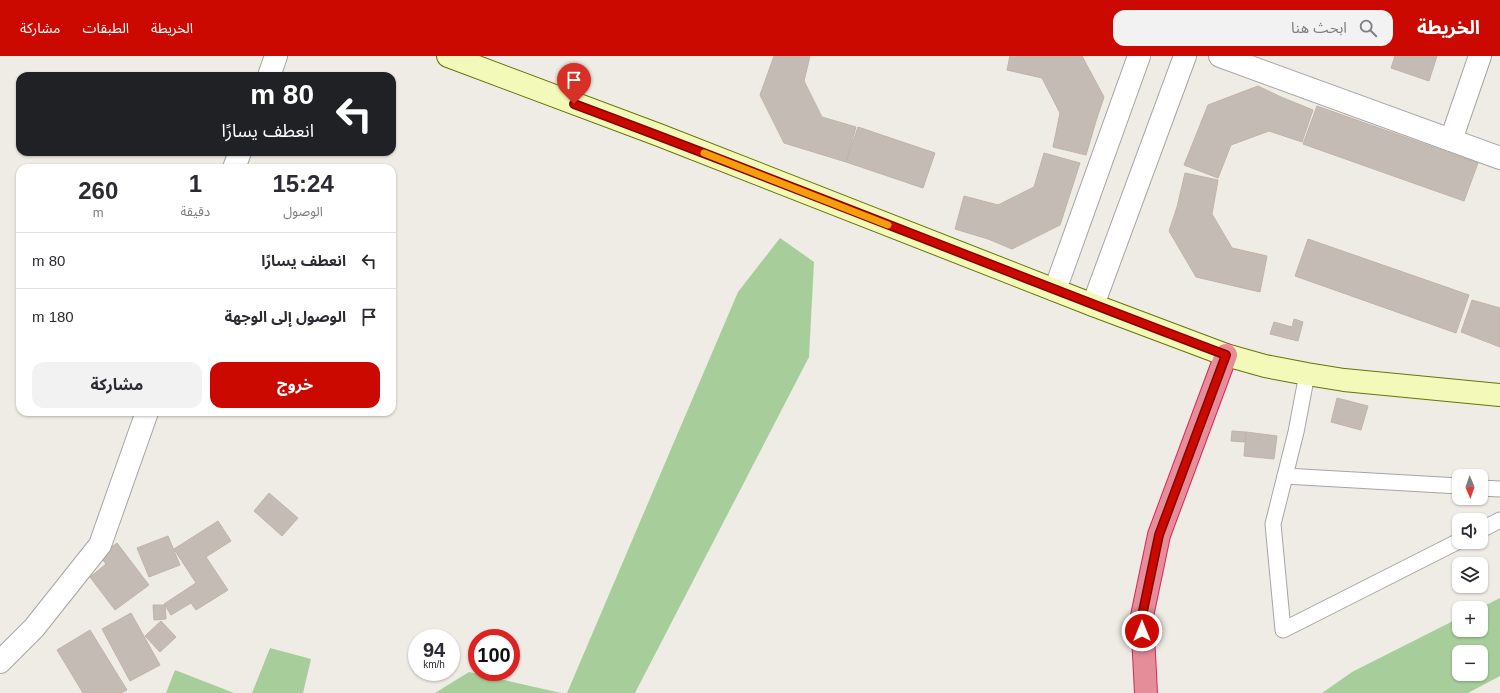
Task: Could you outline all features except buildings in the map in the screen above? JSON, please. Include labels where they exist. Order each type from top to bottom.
[{"type":"highway","points":[[1146,693],[1142,616],[1159,535],[1226,355]]},
{"type":"main road","points":[[448,56],[659,135],[1093,305],[1226,355],[1265,366],[1344,380],[1500,395]]},
{"type":"street","points":[[270,72],[276,56]]},
{"type":"street","points":[[1055,290],[1139,56]]},
{"type":"street","points":[[1093,305],[1184,56]]},
{"type":"street","points":[[1220,56],[1500,158]]},
{"type":"street","points":[[1451,140],[1480,56]]},
{"type":"street","points":[[0,662],[34,628],[100,545],[146,416]]},
{"type":"lane","points":[[1307,374],[1273,524],[1283,630],[1452,545]]},
{"type":"lane","points":[[1285,476],[1452,486]]},
{"type":"lane","points":[[1488,488],[1500,489]]},
{"type":"lane","points":[[1488,526],[1500,520]]},
{"type":"green space","points":[[780,238],[814,262],[809,357],[635,693],[567,693],[738,292]]},
{"type":"green space","points":[[1500,598],[1500,676],[1468,693],[1322,693],[1352,672],[1452,622],[1452,637],[1488,637],[1488,604]]},
{"type":"green space","points":[[270,648],[311,659],[303,693],[252,693]]},
{"type":"green space","points":[[175,670],[234,693],[166,693]]},
{"type":"green space","points":[[468,673],[468,681],[508,681],[561,693],[435,693],[454,681],[460,681],[460,678]]},
{"type":"slow traffic","points":[[704,153],[888,225]]},
{"type":"route","points":[[574,104],[659,135],[1093,305],[1226,355],[1159,535],[1142,616],[1142,631]]}]
